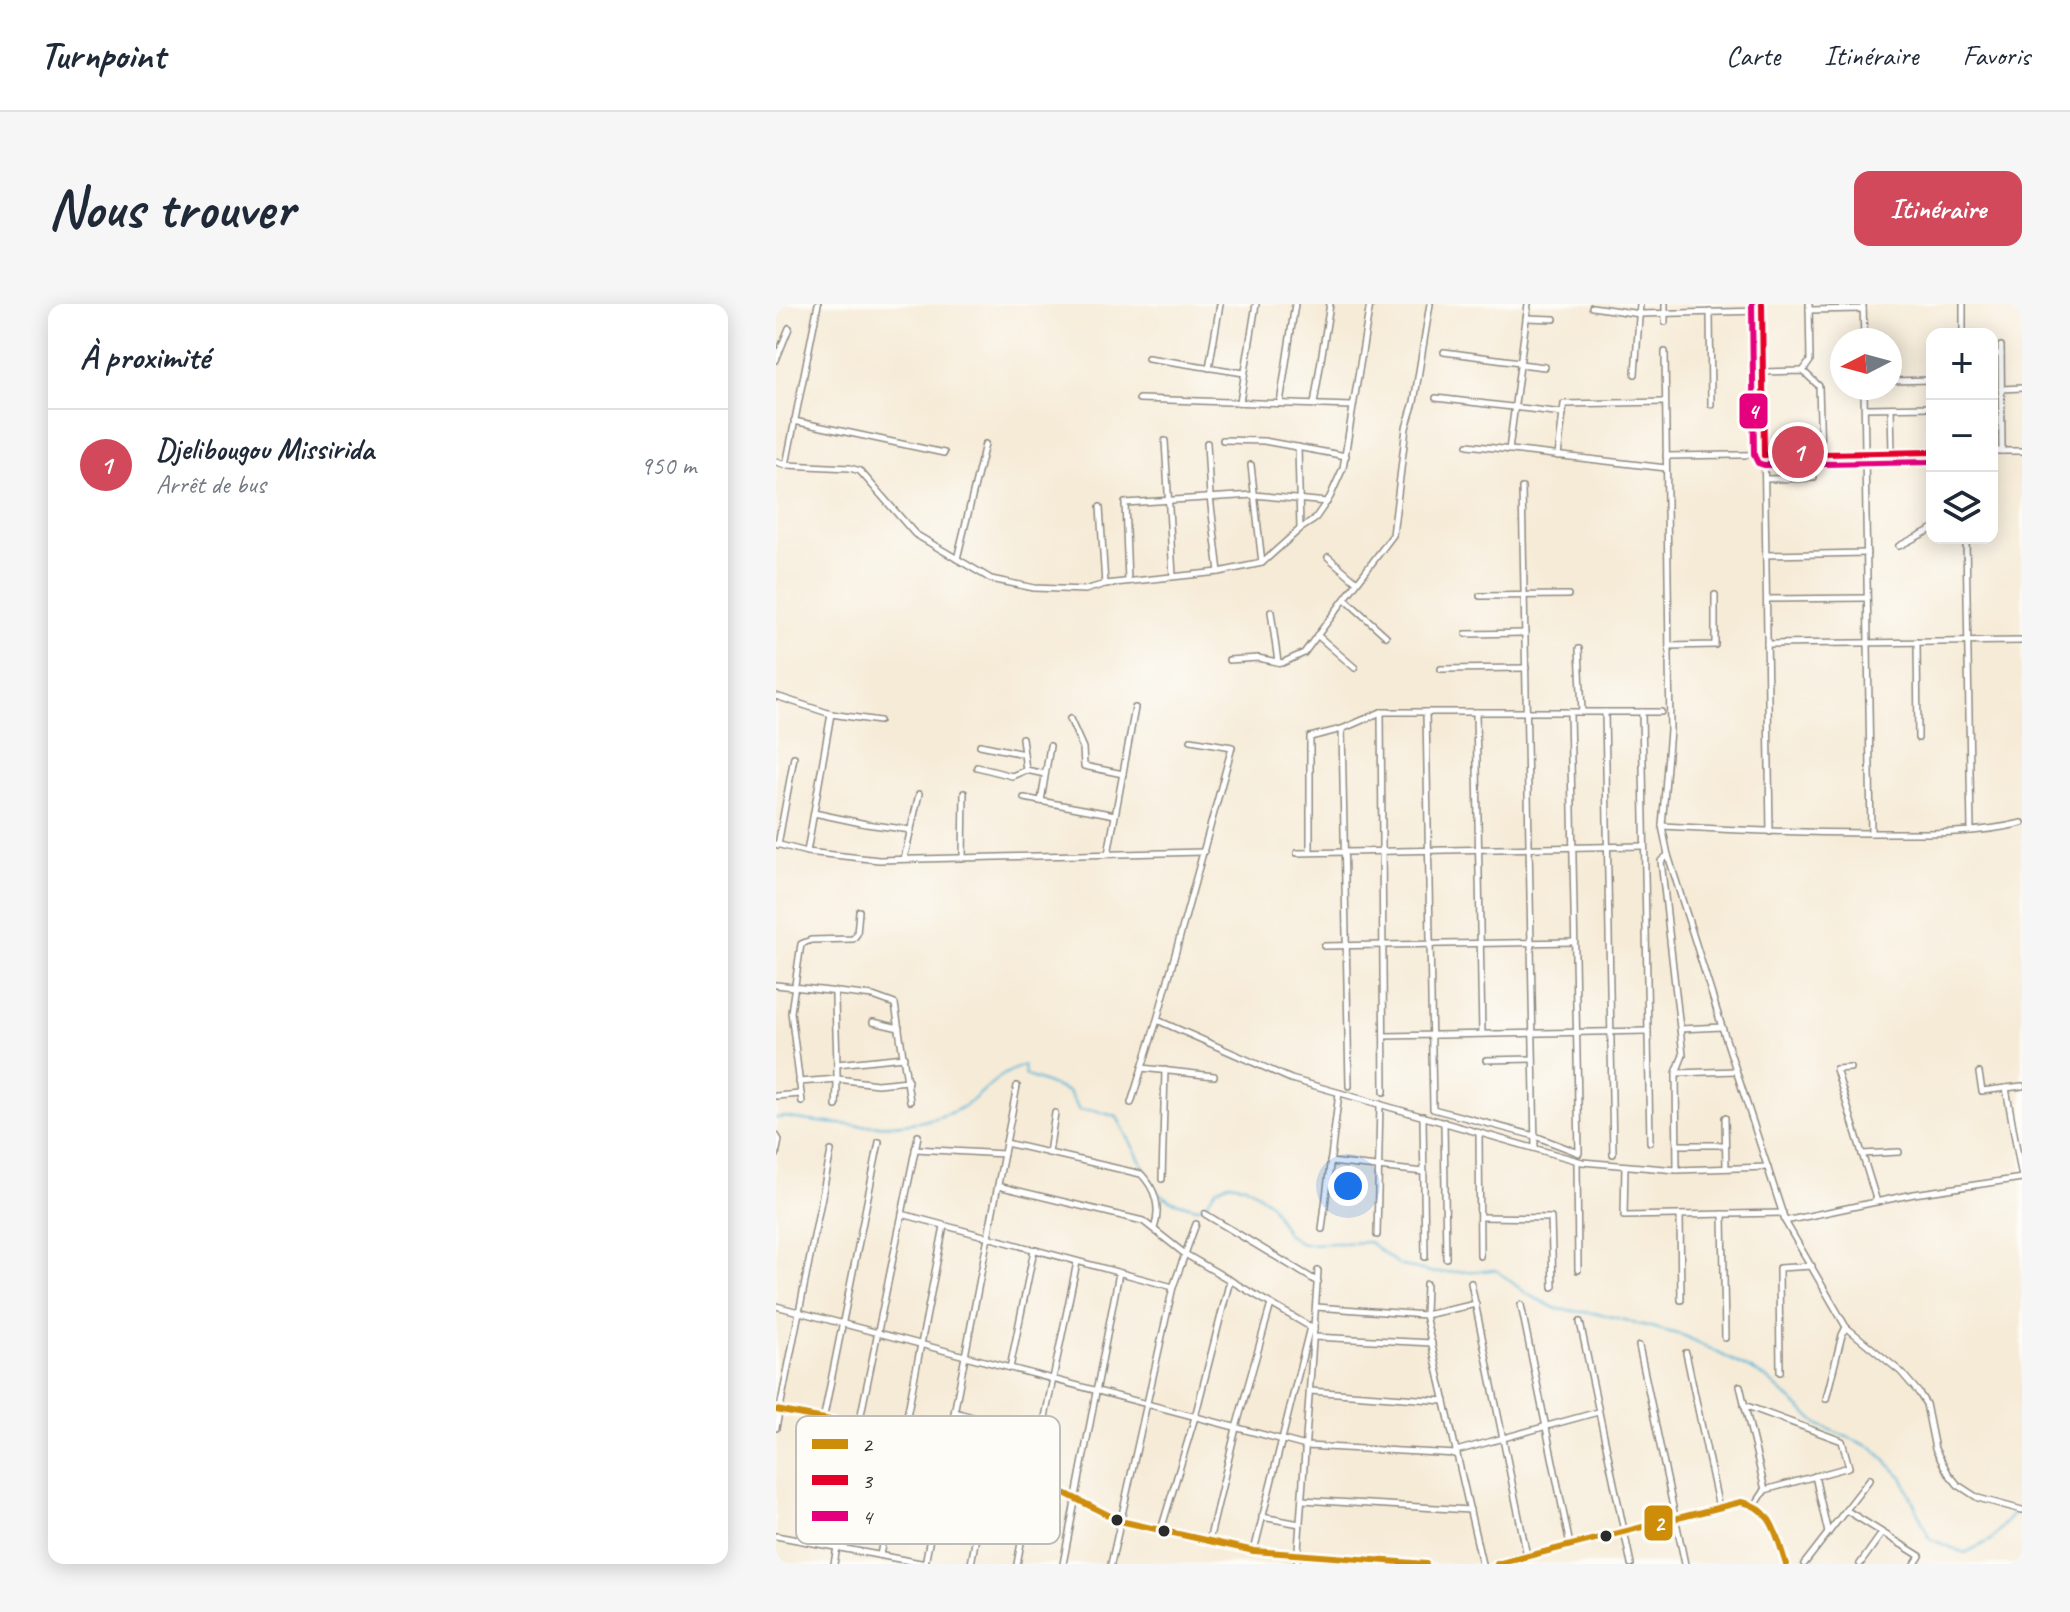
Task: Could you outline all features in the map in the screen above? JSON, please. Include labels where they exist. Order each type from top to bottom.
[{"type":"street","points":[[786,465],[818,304]]},
{"type":"street","points":[[1209,368],[1220,304]]},
{"type":"street","points":[[1240,402],[1256,304]]},
{"type":"street","points":[[1280,403],[1295,304]]},
{"type":"street","points":[[1314,404],[1330,304]]},
{"type":"street","points":[[776,462],[860,471],[915,534],[991,579],[1034,588],[1085,590],[1105,584],[1219,572],[1262,563],[1314,520],[1327,502],[1343,468],[1370,304]]},
{"type":"street","points":[[1229,660],[1258,658],[1282,663],[1304,653],[1393,535],[1406,428],[1414,402],[1430,304]]},
{"type":"street","points":[[1509,450],[1528,304]]},
{"type":"street","points":[[1635,374],[1640,304]]},
{"type":"street","points":[[1665,304],[1665,322]]},
{"type":"street","points":[[1963,304],[1963,328]]},
{"type":"street","points":[[1803,371],[1810,361],[1809,307],[1863,306],[1864,328]]},
{"type":"street","points":[[1592,307],[1640,314],[1762,308],[1770,832]]},
{"type":"street","points":[[1710,312],[1711,404]]},
{"type":"street","points":[[1526,318],[1554,319]]},
{"type":"street","points":[[776,360],[789,328]]},
{"type":"street","points":[[2001,346],[2002,451]]},
{"type":"street","points":[[1444,352],[1545,367]]},
{"type":"street","points":[[1665,352],[1670,730],[1662,826],[1668,855],[1785,1221],[1846,1327],[1901,1372],[1919,1393],[1926,1404],[1935,1449],[1948,1473],[1958,1485],[1978,1498],[2022,1510]]},
{"type":"street","points":[[1148,358],[1244,373]]},
{"type":"street","points":[[1763,372],[1803,371],[1819,386],[1821,454]]},
{"type":"street","points":[[1902,381],[1926,380]]},
{"type":"street","points":[[2001,389],[2022,388]]},
{"type":"street","points":[[1436,398],[1563,413]]},
{"type":"street","points":[[1139,399],[1352,406]]},
{"type":"street","points":[[1865,400],[1871,833]]},
{"type":"street","points":[[1558,456],[1564,404],[1665,402]]},
{"type":"street","points":[[1865,408],[1926,407]]},
{"type":"street","points":[[1891,408],[1892,453]]},
{"type":"street","points":[[794,421],[944,453]]},
{"type":"street","points":[[1223,440],[1264,441],[1346,456]]},
{"type":"street","points":[[1165,441],[1173,576]]},
{"type":"street","points":[[1207,443],[1219,572]]},
{"type":"street","points":[[957,559],[985,444]]},
{"type":"street","points":[[1468,445],[1666,468]]},
{"type":"street","points":[[1298,447],[1300,529]]},
{"type":"street","points":[[1998,451],[2022,451]]},
{"type":"street","points":[[1666,456],[1926,452]]},
{"type":"street","points":[[1251,465],[1262,563]]},
{"type":"street","points":[[1765,479],[1814,478]]},
{"type":"street","points":[[1522,488],[1535,1148]]},
{"type":"street","points":[[1128,581],[1125,503],[1254,495],[1327,502]]},
{"type":"street","points":[[1100,507],[1105,584]]},
{"type":"street","points":[[1899,546],[1926,532]]},
{"type":"street","points":[[1966,544],[1971,831]]},
{"type":"street","points":[[1766,555],[1867,553]]},
{"type":"street","points":[[1328,557],[1357,582]]},
{"type":"street","points":[[1480,596],[1568,595]]},
{"type":"street","points":[[1669,646],[1715,645],[1715,595]]},
{"type":"street","points":[[1767,599],[1867,598]]},
{"type":"street","points":[[1345,599],[1386,636]]},
{"type":"street","points":[[1271,612],[1278,662]]},
{"type":"street","points":[[1466,634],[1525,633]]},
{"type":"street","points":[[1317,635],[1355,668]]},
{"type":"street","points":[[1767,644],[2022,641]]},
{"type":"street","points":[[1917,642],[1918,738]]},
{"type":"street","points":[[1579,649],[1582,712]]},
{"type":"street","points":[[1441,669],[1526,668]]},
{"type":"street","points":[[776,696],[831,714],[879,721]]},
{"type":"street","points":[[1108,854],[1135,708]]},
{"type":"street","points":[[1310,852],[1310,737],[1342,729],[1381,712],[1661,712]]},
{"type":"street","points":[[1381,712],[1384,1092]]},
{"type":"street","points":[[1426,712],[1433,1109],[1535,1136],[1579,1153],[1570,712]]},
{"type":"street","points":[[1476,712],[1482,1034]]},
{"type":"street","points":[[1605,712],[1613,1154]]},
{"type":"street","points":[[1642,712],[1650,1142]]},
{"type":"street","points":[[807,852],[831,714]]},
{"type":"street","points":[[1070,719],[1083,748],[1084,766],[1123,774]]},
{"type":"street","points":[[1342,729],[1349,1086]]},
{"type":"street","points":[[1022,738],[1026,770]]},
{"type":"street","points":[[1131,1103],[1232,747],[1191,740]]},
{"type":"street","points":[[980,745],[1024,754]]},
{"type":"street","points":[[1041,801],[1050,746]]},
{"type":"street","points":[[794,757],[777,844],[807,852],[879,860],[1204,852]]},
{"type":"street","points":[[977,767],[1012,776],[1026,770],[1045,774]]},
{"type":"street","points":[[963,858],[964,793]]},
{"type":"street","points":[[904,859],[919,794]]},
{"type":"street","points":[[1024,798],[1115,815]]},
{"type":"street","points":[[814,813],[911,830]]},
{"type":"street","points":[[1662,826],[1871,833],[1971,831],[2022,823]]},
{"type":"street","points":[[1297,853],[1645,846]]},
{"type":"street","points":[[1668,855],[1661,861],[1683,1055],[1676,1073],[1677,1170]]},
{"type":"street","points":[[802,1102],[791,1012],[801,944],[811,940],[853,939],[857,934],[859,911]]},
{"type":"street","points":[[1324,946],[1574,942]]},
{"type":"street","points":[[776,985],[873,996],[895,1004],[910,1101]]},
{"type":"street","points":[[835,992],[836,1106]]},
{"type":"street","points":[[1157,1020],[1291,1079],[1577,1161],[1677,1170],[1768,1167]]},
{"type":"street","points":[[873,1022],[899,1028]]},
{"type":"street","points":[[1680,1029],[1722,1027]]},
{"type":"street","points":[[1384,1036],[1648,1031]]},
{"type":"street","points":[[837,1064],[904,1057]]},
{"type":"street","points":[[1486,1060],[1533,1059]]},
{"type":"street","points":[[1142,1068],[1214,1076]]},
{"type":"street","points":[[1850,1068],[1836,1069],[1877,1202]]},
{"type":"street","points":[[1162,1179],[1165,1070]]},
{"type":"street","points":[[1676,1073],[1736,1071]]},
{"type":"street","points":[[1979,1073],[1982,1091],[2022,1086]]},
{"type":"street","points":[[799,1082],[838,1079],[877,1084],[908,1081]]},
{"type":"street","points":[[954,1416],[1017,1086]]},
{"type":"street","points":[[1785,1221],[1914,1194],[2022,1178],[2006,1088]]},
{"type":"street","points":[[1322,1229],[1339,1093]]},
{"type":"street","points":[[776,1096],[801,1094]]},
{"type":"street","points":[[1377,1235],[1380,1104]]},
{"type":"street","points":[[1049,1153],[1055,1113]]},
{"type":"street","points":[[1423,1116],[1425,1257]]},
{"type":"street","points":[[1725,1118],[1726,1169]]},
{"type":"street","points":[[1444,1122],[1446,1258]]},
{"type":"street","points":[[1479,1132],[1480,1256]]},
{"type":"street","points":[[776,1135],[779,1140],[776,1155]]},
{"type":"street","points":[[861,1416],[918,1136]]},
{"type":"street","points":[[824,1416],[879,1142]]},
{"type":"street","points":[[1006,1143],[1141,1174],[1159,1206],[1154,1229]]},
{"type":"street","points":[[1677,1145],[1725,1145]]},
{"type":"street","points":[[915,1149],[1004,1154]]},
{"type":"street","points":[[776,1428],[831,1151]]},
{"type":"street","points":[[1862,1154],[1899,1152]]},
{"type":"street","points":[[1577,1161],[1578,1270]]},
{"type":"street","points":[[1330,1162],[1424,1172]]},
{"type":"street","points":[[1625,1166],[1624,1216],[1783,1213]]},
{"type":"street","points":[[998,1186],[1143,1221],[1185,1254],[1313,1331],[1432,1343]]},
{"type":"street","points":[[902,1214],[1173,1287]]},
{"type":"street","points":[[1205,1214],[1318,1282]]},
{"type":"street","points":[[1723,1214],[1725,1338]]},
{"type":"street","points":[[1680,1215],[1681,1300]]},
{"type":"street","points":[[1480,1217],[1551,1218],[1553,1287]]},
{"type":"street","points":[[1111,1564],[1173,1287],[1196,1224]]},
{"type":"street","points":[[907,1416],[944,1226]]},
{"type":"street","points":[[1010,1368],[1034,1250]]},
{"type":"street","points":[[1045,1416],[1077,1262]]},
{"type":"street","points":[[1780,1372],[1779,1268],[1812,1266]]},
{"type":"street","points":[[1297,1564],[1318,1271]]},
{"type":"street","points":[[1063,1564],[1119,1273]]},
{"type":"street","points":[[1161,1530],[1195,1417],[1230,1280]]},
{"type":"street","points":[[1471,1283],[1527,1556]]},
{"type":"street","points":[[1426,1284],[1425,1315],[1482,1564]]},
{"type":"street","points":[[1209,1541],[1236,1428],[1271,1304]]},
{"type":"street","points":[[1316,1307],[1425,1315],[1476,1304]]},
{"type":"street","points":[[1521,1305],[1570,1545]]},
{"type":"street","points":[[776,1306],[1306,1446],[1457,1453],[1598,1412]]},
{"type":"street","points":[[1580,1322],[1631,1564]]},
{"type":"street","points":[[1826,1399],[1846,1327]]},
{"type":"street","points":[[1254,1551],[1313,1331]]},
{"type":"street","points":[[1639,1346],[1685,1564]]},
{"type":"street","points":[[1686,1353],[1719,1508]]},
{"type":"street","points":[[1740,1386],[1765,1490]]},
{"type":"street","points":[[1310,1391],[1445,1401]]},
{"type":"street","points":[[1744,1405],[1842,1441],[1849,1467],[1765,1490],[1756,1504]]},
{"type":"street","points":[[778,1410],[812,1416]]},
{"type":"street","points":[[955,1412],[969,1416]]},
{"type":"street","points":[[1815,1476],[1828,1533]]},
{"type":"street","points":[[1804,1564],[1870,1479]]},
{"type":"street","points":[[1060,1490],[1120,1521],[1254,1551],[1426,1564]]},
{"type":"street","points":[[1302,1500],[1470,1510]]},
{"type":"street","points":[[1497,1564],[1741,1502],[1756,1504],[1768,1516],[1786,1564]]},
{"type":"street","points":[[1846,1510],[1920,1556],[1915,1564]]},
{"type":"street","points":[[1262,1517],[1300,1524]]},
{"type":"street","points":[[1860,1564],[1882,1533]]},
{"type":"street","points":[[776,1536],[796,1539]]},
{"type":"street","points":[[821,1544],[926,1564],[930,1544]]},
{"type":"street","points":[[834,1564],[838,1544]]},
{"type":"street","points":[[880,1555],[882,1544]]},
{"type":"street","points":[[971,1564],[975,1544]]},
{"type":"street","points":[[1017,1564],[1021,1544]]},
{"type":"waterway","points":[[776,1118],[875,1126],[922,1121],[963,1107],[1000,1077],[1024,1065],[1025,1075],[1069,1092],[1079,1110],[1094,1110],[1117,1117],[1156,1190],[1169,1200],[1196,1208],[1206,1204],[1216,1189],[1229,1183],[1247,1186],[1270,1203],[1287,1234],[1302,1244],[1369,1242],[1399,1265],[1435,1273],[1496,1270],[1527,1294],[1557,1309],[1601,1314],[1685,1336],[1765,1377],[1819,1425],[1873,1448],[1902,1477],[1930,1539],[1965,1553],[1991,1540],[2016,1510]]},
{"type":"transit line","name":"4","points":[[1752,304],[1754,455],[1758,463],[1926,462]]},
{"type":"transit line","name":"3","points":[[1762,304],[1764,455]]},
{"type":"transit line","name":"3","points":[[1764,455],[1926,452]]},
{"type":"transit line","name":"2","points":[[776,1410],[808,1416]]},
{"type":"transit line","name":"2","points":[[1060,1491],[1120,1521],[1254,1551],[1426,1564]]},
{"type":"transit line","name":"2","points":[[1497,1564],[1741,1502],[1752,1505],[1767,1517],[1786,1564]]},
{"type":"place","name":"Djelibougou Missirida","points":[[1798,452]]}]
